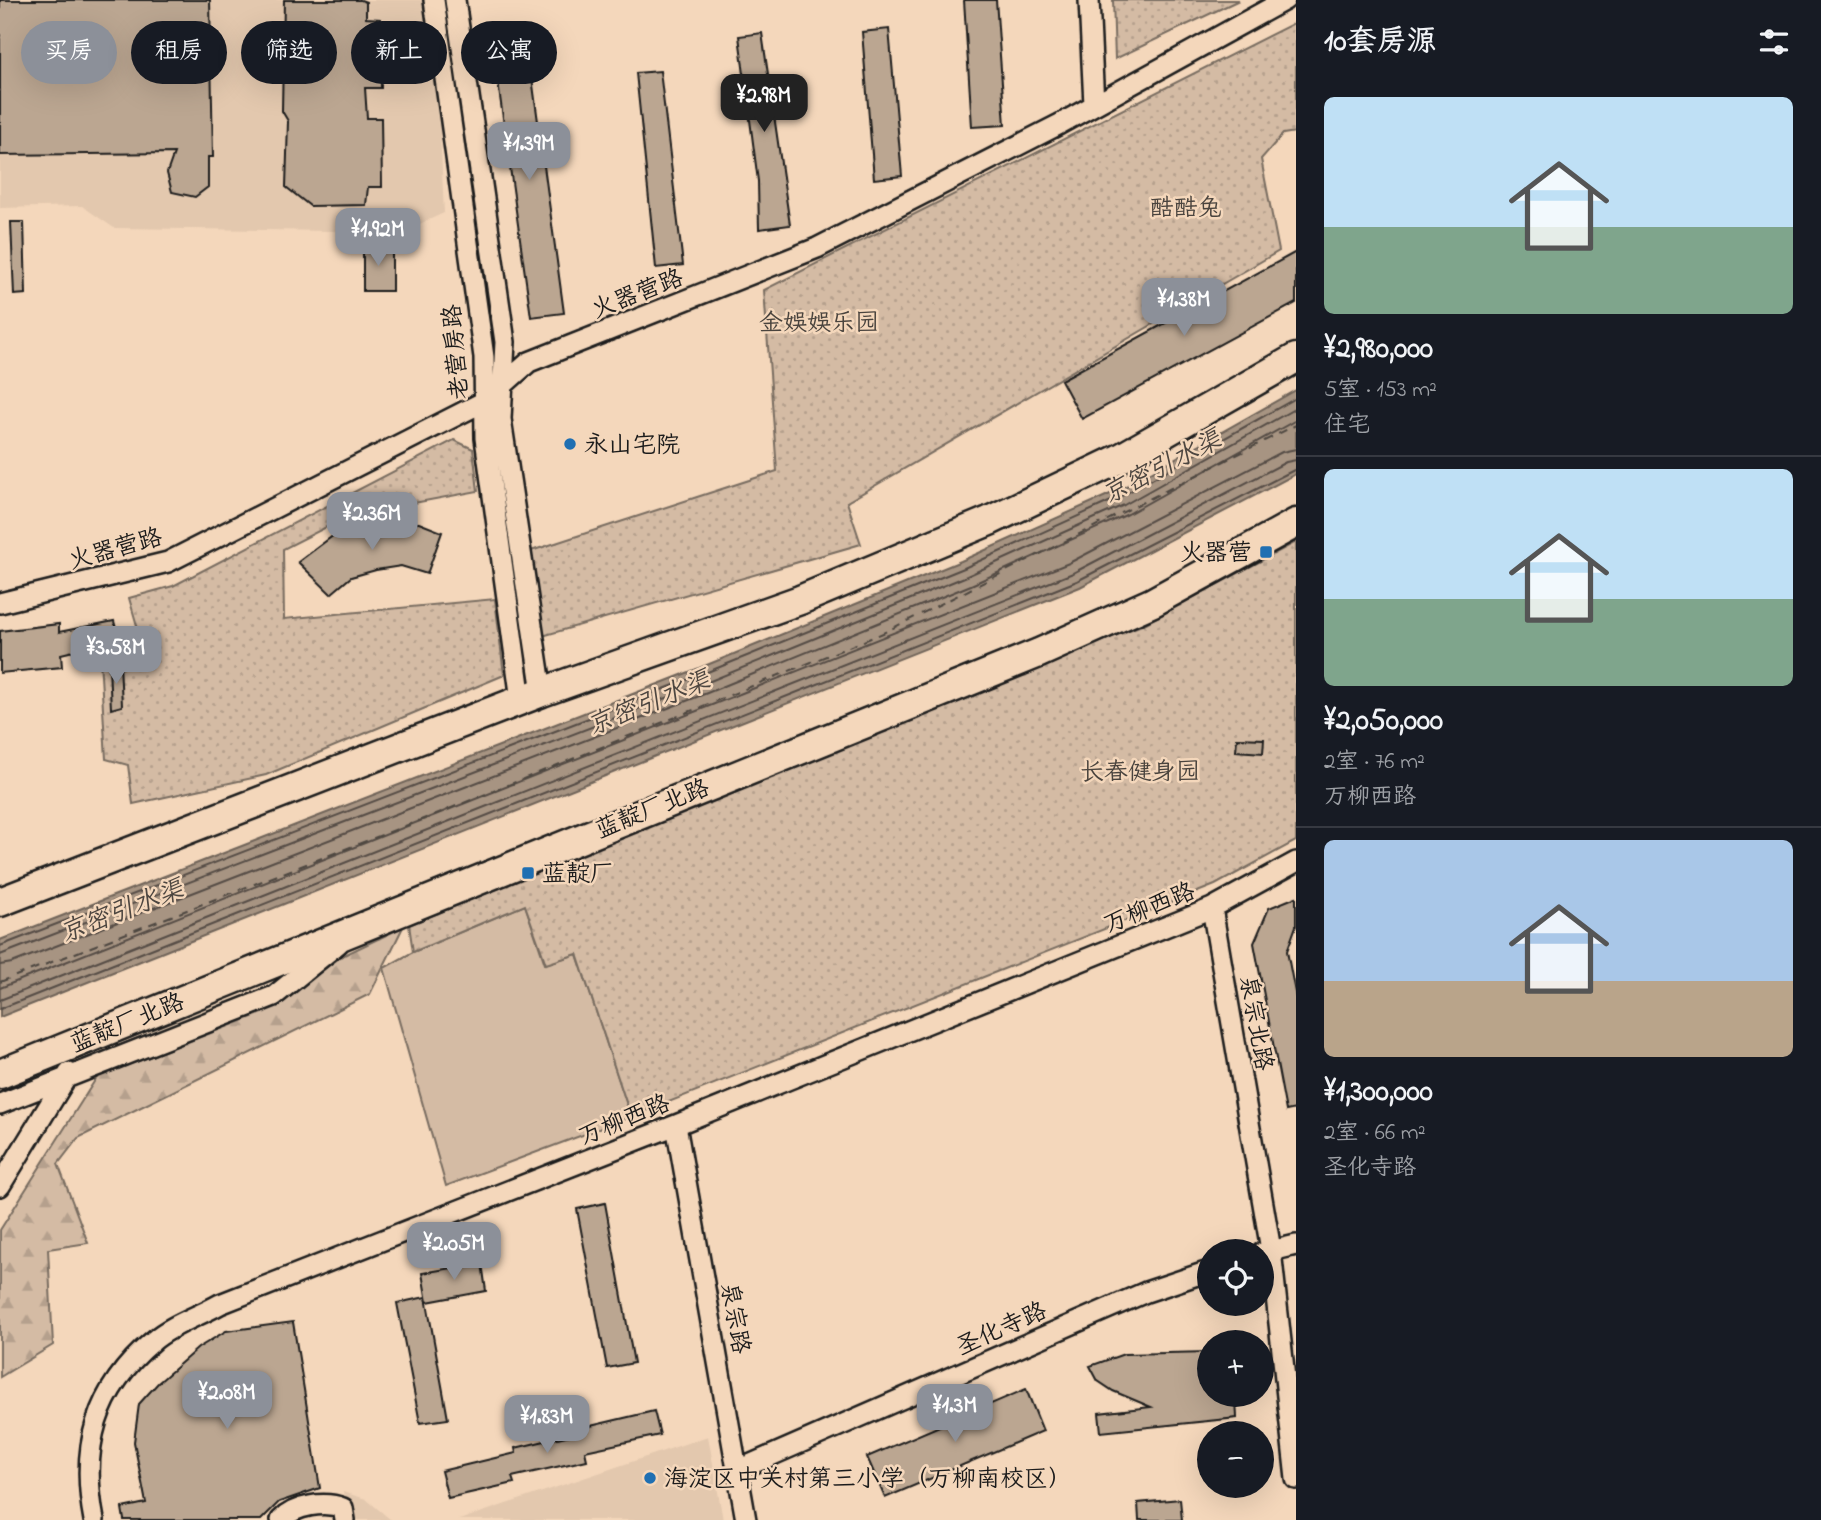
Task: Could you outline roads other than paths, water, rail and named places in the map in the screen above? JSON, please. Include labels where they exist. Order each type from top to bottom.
[{"type":"highway","points":[[7,895],[531,696],[800,600],[989,522],[1119,459],[1296,358]]},
{"type":"highway","name":"蓝靛厂北路","points":[[0,1074],[1039,653],[1153,602],[1296,523]]},
{"type":"street","name":"老营房路","points":[[434,0],[484,357],[485,438],[531,696]]},
{"type":"street","name":"老营房路","points":[[455,0],[505,342],[500,419],[531,696]]},
{"type":"street","points":[[1089,0],[1094,105]]},
{"type":"street","name":"火器营路","points":[[0,603],[168,562],[485,401],[502,389],[529,362],[817,248],[1094,105],[1285,0]]},
{"type":"street","name":"万柳西路","points":[[94,1520],[88,1463],[96,1421],[113,1381],[155,1339],[220,1304],[676,1125],[1212,908],[1296,862]]},
{"type":"street","name":"泉宗北路","points":[[1212,908],[1264,1239]]},
{"type":"street","points":[[0,1104],[67,1075],[274,996],[360,927]]},
{"type":"street","points":[[0,1186],[67,1075],[132,1020]]},
{"type":"street","name":"泉宗路","points":[[676,1125],[746,1520]]},
{"type":"street","points":[[1274,1250],[1296,1245]]},
{"type":"street","name":"圣化寺路","points":[[738,1470],[1146,1292],[1197,1275]]},
{"type":"street","name":"泉宗北路","points":[[1274,1313],[1296,1479]]},
{"type":"street","points":[[281,1520],[306,1507],[334,1504],[343,1508],[345,1520]]},
{"type":"water","name":"京密引水渠","points":[[1296,390],[1296,474],[1080,587],[0,1017],[0,940],[697,669],[961,561],[1117,491]]},
{"type":"place","name":"永山宅院","points":[[570,444]]},
{"type":"place","name":"火器营","points":[[1266,552]]},
{"type":"place","name":"蓝靛厂","points":[[528,873]]},
{"type":"place","name":"海淀区中关村第三小学（万柳南校区）","points":[[650,1478]]},
{"type":"park label","name":"酷酷兔","points":[[1186,207]]},
{"type":"park label","name":"金娱娱乐园","points":[[819,322]]},
{"type":"park label","name":"长春健身园","points":[[1140,771]]}]
